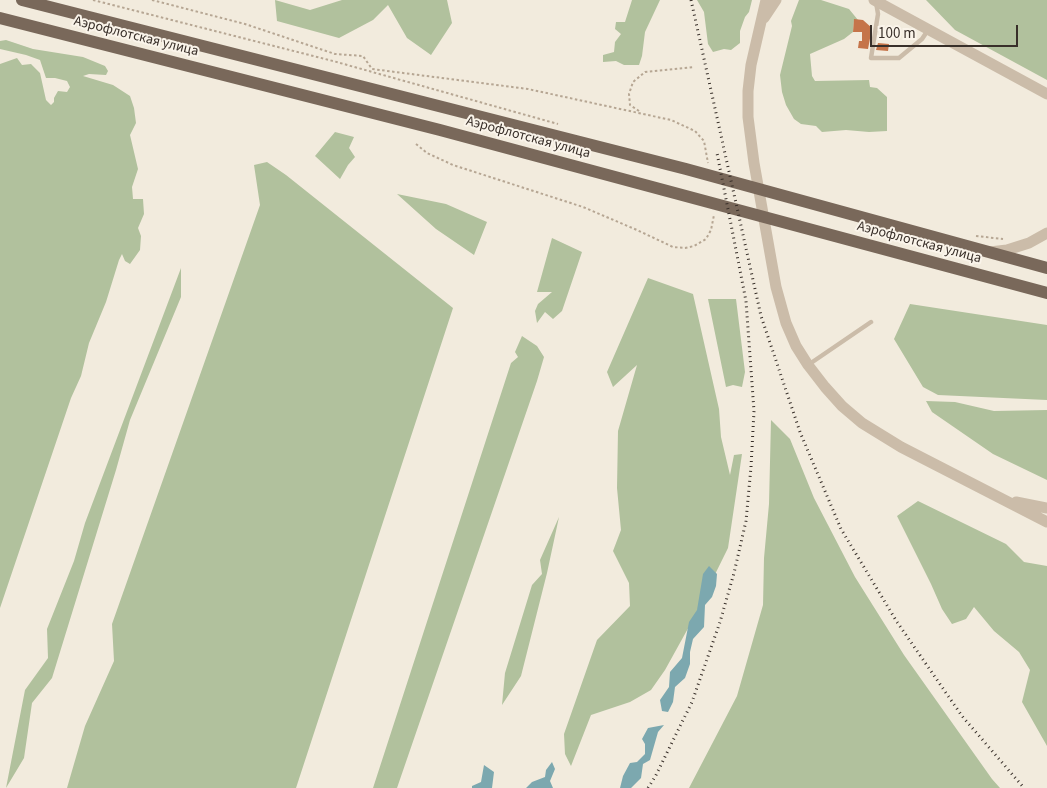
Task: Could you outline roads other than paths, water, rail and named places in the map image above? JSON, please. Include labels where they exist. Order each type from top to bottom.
[{"type":"main road","name":"Аэрофлотская улица","points":[[22,0],[686,168],[1047,268]]},
{"type":"main road","name":"Аэрофлотская улица","points":[[0,18],[431,128],[1047,293]]},
{"type":"street","points":[[766,0],[751,64],[748,117],[754,164],[776,287],[786,323],[808,365],[836,400],[862,423],[901,447],[1047,522]]},
{"type":"street","points":[[758,28],[776,0]]},
{"type":"street","points":[[875,1],[1044,94]]},
{"type":"street","points":[[986,252],[1007,250],[1029,243],[1047,232]]},
{"type":"street","points":[[1002,499],[1047,508]]},
{"type":"lane","points":[[875,1],[878,14],[871,58],[899,58],[922,39],[928,30]]},
{"type":"lane","points":[[808,365],[871,322]]},
{"type":"water","points":[[709,566],[717,574],[716,586],[712,597],[705,605],[704,627],[693,639],[690,664],[685,678],[675,687],[673,702],[668,712],[662,711],[660,700],[669,687],[670,672],[682,658],[689,622],[697,610],[703,574]]},
{"type":"water","points":[[664,725],[658,732],[650,760],[643,764],[641,778],[631,788],[620,788],[623,776],[630,763],[637,762],[645,754],[645,744],[642,739],[648,728]]},
{"type":"water","points":[[552,762],[555,769],[550,781],[553,788],[526,788],[532,782],[545,777],[546,770]]},
{"type":"water","points":[[484,765],[494,772],[492,788],[472,788],[472,786],[481,782]]},
{"type":"railway","points":[[691,0],[761,316],[800,432],[841,529],[897,622],[962,716],[1024,788]]},
{"type":"railway","points":[[648,788],[692,702],[720,622],[746,521],[754,411],[746,301],[717,153]]}]
